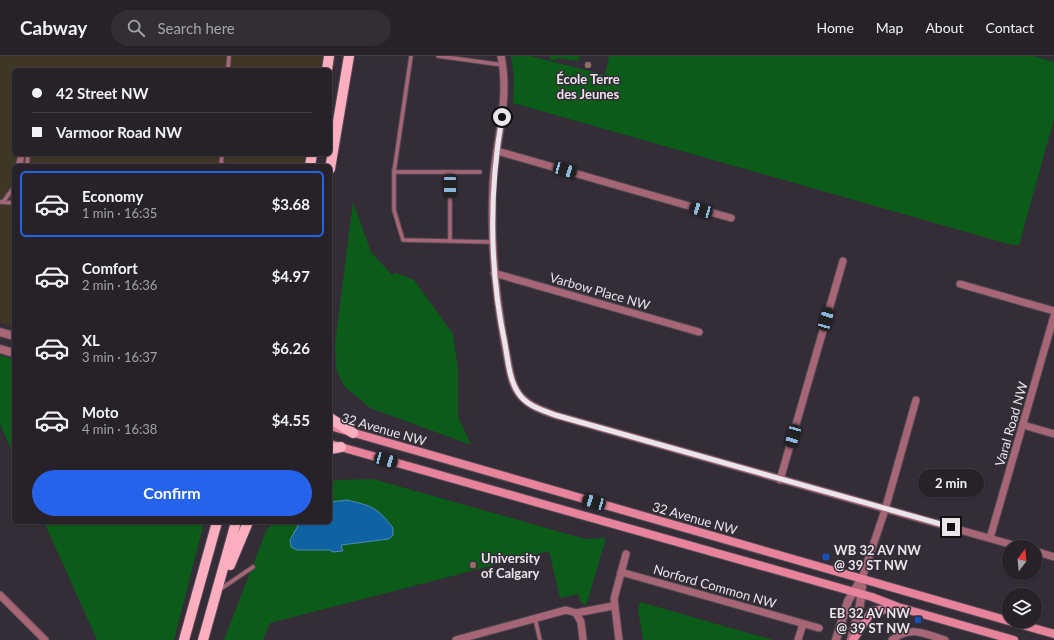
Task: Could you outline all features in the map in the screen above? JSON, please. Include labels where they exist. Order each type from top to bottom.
[{"type":"main road","points":[[327,68],[329,56]]},
{"type":"main road","points":[[331,164],[349,56]]},
{"type":"main road","points":[[332,419],[353,433]]},
{"type":"main road","name":"32 Avenue NW","points":[[332,427],[1054,634]]},
{"type":"main road","points":[[332,445],[852,592],[898,607],[1014,640]]},
{"type":"main road","points":[[332,448],[341,447]]},
{"type":"main road","points":[[204,570],[204,554],[212,524]]},
{"type":"main road","points":[[184,640],[216,524]]},
{"type":"main road","points":[[203,640],[218,591],[235,524]]},
{"type":"main road","points":[[218,591],[247,524]]},
{"type":"main road","points":[[852,640],[872,611],[898,607]]},
{"type":"street","points":[[502,56],[505,97],[493,181],[492,242],[494,273],[503,335],[512,377],[516,388],[523,399],[532,406],[555,415],[885,510],[1002,542]]},
{"type":"street","points":[[497,151],[731,218]]},
{"type":"street","points":[[780,480],[843,261]]},
{"type":"street","name":"Varbow Place NW","points":[[494,273],[699,332]]},
{"type":"street","points":[[960,284],[1054,311]]},
{"type":"street","name":"Varal Road NW","points":[[990,538],[1054,316]]},
{"type":"street","points":[[0,332],[12,335]]},
{"type":"street","points":[[0,349],[12,352]]},
{"type":"street","points":[[852,640],[861,595],[862,578],[885,510],[916,400]]},
{"type":"street","points":[[1023,425],[1054,434]]},
{"type":"street","points":[[1042,553],[1054,557]]},
{"type":"street","points":[[619,640],[613,606],[626,554]]},
{"type":"street","name":"Norford Common NW","points":[[621,572],[819,628]]},
{"type":"street","points":[[836,640],[852,592],[862,578]]},
{"type":"street","points":[[0,595],[45,640]]},
{"type":"street","points":[[456,640],[566,610],[576,613],[613,606]]},
{"type":"street","points":[[576,613],[581,622],[583,640]]},
{"type":"street","points":[[798,640],[803,624]]},
{"type":"street","points":[[892,640],[900,633],[913,631],[945,640]]},
{"type":"lane","points":[[228,68],[229,56]]},
{"type":"lane","points":[[411,56],[394,172],[394,210],[403,240],[492,242]]},
{"type":"lane","points":[[438,56],[503,65]]},
{"type":"lane","points":[[394,172],[480,172]]},
{"type":"lane","points":[[450,172],[450,242]]},
{"type":"lane","points":[[1,202],[12,189]]},
{"type":"lane","points":[[1,202],[12,203]]},
{"type":"lane","points":[[218,591],[253,567]]},
{"type":"lane","points":[[535,619],[540,640]]},
{"type":"shaded area","points":[[0,56],[323,56],[321,68],[12,68],[12,156],[308,156],[306,164],[12,164],[12,326],[0,323]]},
{"type":"green space","points":[[511,56],[530,56],[605,75],[609,56],[1033,56],[1054,62],[1054,119],[1019,245],[1012,245],[513,103],[514,76]]},
{"type":"green space","points":[[549,56],[580,56],[578,61],[558,58],[557,60],[551,60]]},
{"type":"green space","points":[[353,202],[371,252],[392,275],[396,273],[414,280],[453,334],[458,369],[458,417],[471,445],[370,408],[344,386],[336,369],[335,344]]},
{"type":"green space","points":[[0,355],[12,358],[12,451],[0,424]]},
{"type":"green space","points":[[373,479],[585,539],[606,538],[586,606],[581,602],[578,594],[560,598],[549,551],[270,623],[263,640],[224,640],[266,531],[271,524],[332,524],[332,481]]},
{"type":"green space","points":[[45,524],[203,524],[174,640],[97,640]]},
{"type":"green space","points":[[640,602],[773,640],[643,640],[638,610]]},
{"type":"water","points":[[347,500],[373,508],[383,516],[393,528],[393,535],[389,539],[341,545],[343,551],[332,552],[331,550],[297,550],[291,547],[290,540],[299,524],[332,524],[332,502]]},
{"type":"place","name":"École Terre des Jeunes","points":[[588,65]]},
{"type":"place","name":"WB 32 AV NW @ 39 ST NW","points":[[826,557]]},
{"type":"place","name":"University of Calgary","points":[[473,565]]},
{"type":"place","name":"EB 32 AV NW @ 39 ST NW","points":[[918,620]]},
{"type":"route","points":[[502,117],[493,181],[492,242],[496,292],[504,340],[512,377],[516,388],[523,399],[532,406],[555,415],[872,506],[951,527]]}]
